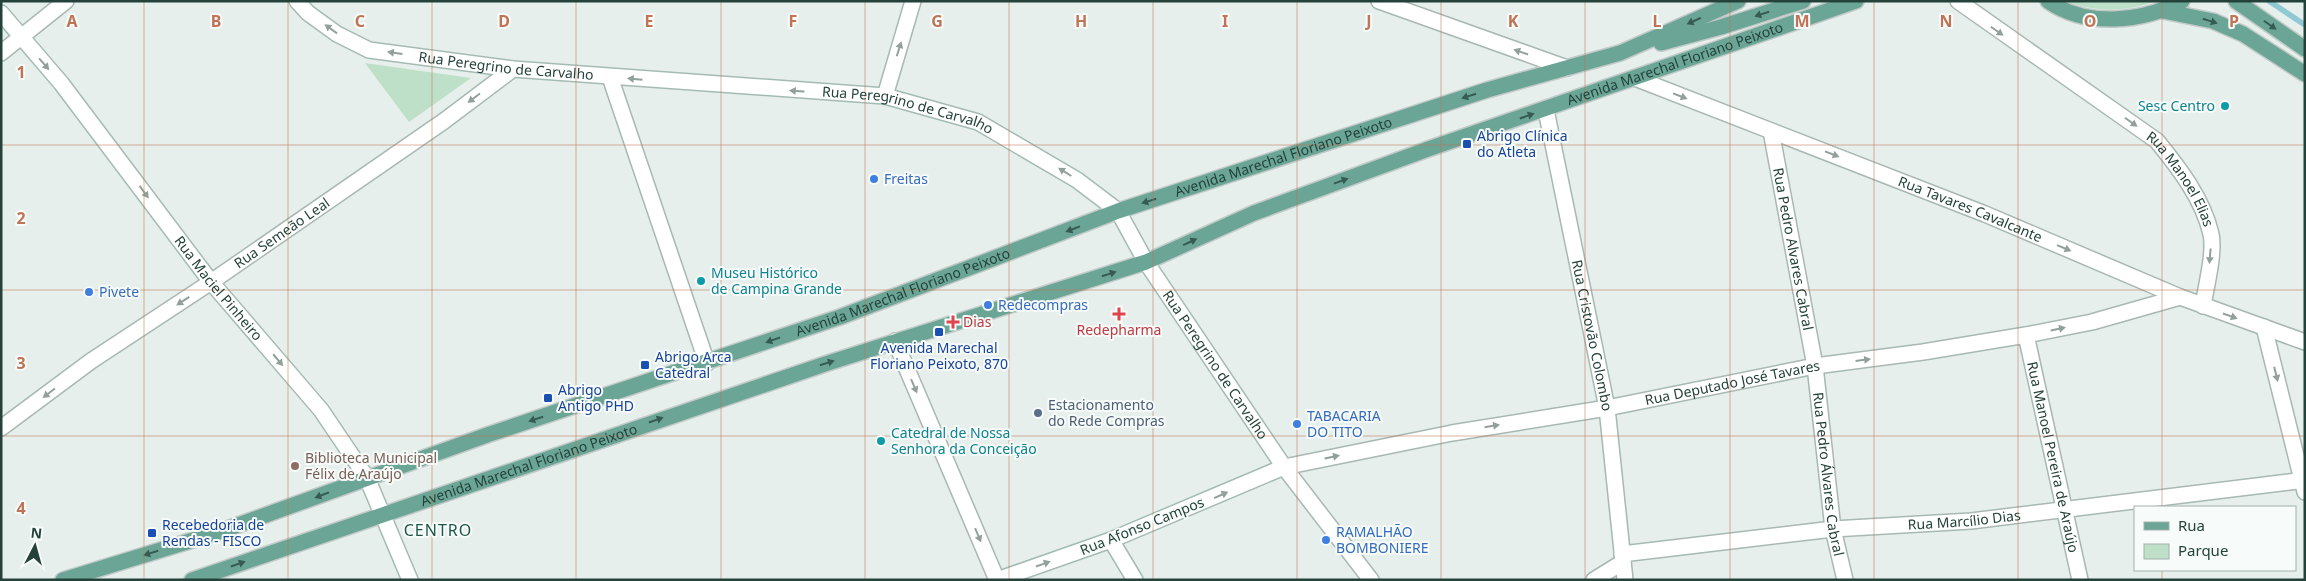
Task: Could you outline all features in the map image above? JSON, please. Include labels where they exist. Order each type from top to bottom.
[{"type":"main road","name":"Avenida Marechal Floriano Peixoto","points":[[63,580],[216,533],[487,435],[707,363],[964,272],[1118,211],[1487,90],[1620,53],[1738,1]]},
{"type":"main road","points":[[1620,53],[1721,27],[1803,1]]},
{"type":"main road","name":"Avenida Marechal Floriano Peixoto","points":[[192,580],[895,341],[1146,262],[1254,213],[1431,148],[1546,110],[1856,1]]},
{"type":"main road","points":[[2048,2],[2088,18],[2126,20],[2163,11],[2182,1]]},
{"type":"main road","points":[[2236,1],[2305,49]]},
{"type":"main road","points":[[2163,11],[2213,21],[2235,31],[2305,74]]},
{"type":"street","points":[[1,53],[66,1]]},
{"type":"street","name":"Rua Peregrino de Carvalho","points":[[297,1],[337,34],[370,50],[513,69],[885,96],[978,122],[1077,180],[1118,211],[1146,262],[1284,467],[1371,580]]},
{"type":"street","points":[[885,96],[913,1]]},
{"type":"street","points":[[1379,1],[1566,68]]},
{"type":"street","name":"Rua Manoel Elias","points":[[1958,1],[2157,141],[2179,168],[2201,207],[2211,235],[2203,306]]},
{"type":"street","name":"Rua Maciel Pinheiro","points":[[1,13],[61,83],[211,282],[321,410],[367,478],[384,514],[410,580]]},
{"type":"street","name":"Rua Semeão Leal","points":[[1,428],[91,361],[211,282],[444,121],[513,69]]},
{"type":"street","points":[[610,77],[707,363]]},
{"type":"street","name":"Rua Tavares Cavalcante","points":[[1635,78],[1985,214],[2180,297],[2305,342]]},
{"type":"street","name":"Rua Cristovão Colombo","points":[[1546,110],[1607,408],[1625,580]]},
{"type":"street","name":"Rua Pedro Alvares Cabral","points":[[1771,131],[1815,366]]},
{"type":"street","name":"Rua Deputado José Tavares","points":[[1284,467],[1452,433],[1607,408],[1815,366],[1923,352],[2026,335],[2092,322],[2180,297]]},
{"type":"street","points":[[2264,327],[2304,484]]},
{"type":"street","name":"Rua Manoel Pereira de Araújo","points":[[2026,335],[2080,580]]},
{"type":"street","points":[[895,341],[997,580]]},
{"type":"street","name":"Rua Pedro Álvares Cabral","points":[[1815,366],[1833,529],[1844,580]]},
{"type":"street","name":"Rua Afonso Campos","points":[[997,580],[1112,540],[1284,467]]},
{"type":"street","name":"Rua Marcílio Dias","points":[[1622,558],[1833,529],[1971,521],[2304,484]]},
{"type":"street","points":[[1112,540],[1135,580]]},
{"type":"street","points":[[1594,580],[1622,558]]},
{"type":"green space","points":[[2065,1],[2157,1],[2145,5],[2111,10],[2088,8]]},
{"type":"green space","points":[[365,63],[471,78],[409,122]]},
{"type":"waterway","points":[[2269,1],[2305,25]]},
{"type":"place","name":"Sesc Centro","points":[[2225,106]]},
{"type":"place","name":"Abrigo Clínica do Atleta","points":[[1467,144]]},
{"type":"place","name":"Freitas","points":[[874,179]]},
{"type":"place","name":"Museu Histórico de Campina Grande","points":[[701,281]]},
{"type":"place","name":"Pivete","points":[[89,292]]},
{"type":"place","name":"Redecompras","points":[[988,305]]},
{"type":"place","name":"Redepharma","points":[[1119,314]]},
{"type":"place","name":"Dias","points":[[953,322]]},
{"type":"place","name":"Avenida Marechal Floriano Peixoto, 870","points":[[939,332]]},
{"type":"place","name":"Abrigo Arca Catedral","points":[[645,365]]},
{"type":"place","name":"Abrigo Antigo PHD","points":[[548,398]]},
{"type":"place","name":"Estacionamento do Rede Compras","points":[[1038,413]]},
{"type":"place","name":"TABACARIA DO TITO","points":[[1297,424]]},
{"type":"place","name":"Catedral de Nossa Senhora da Conceição","points":[[881,441]]},
{"type":"place","name":"Biblioteca Municipal Félix de Araújo","points":[[295,466]]},
{"type":"place","name":"Recebedoria de Rendas - FISCO","points":[[152,533]]},
{"type":"place","name":"RAMALHÃO BOMBONIERE","points":[[1326,540]]},
{"type":"district","name":"CENTRO","points":[[438,530]]}]
